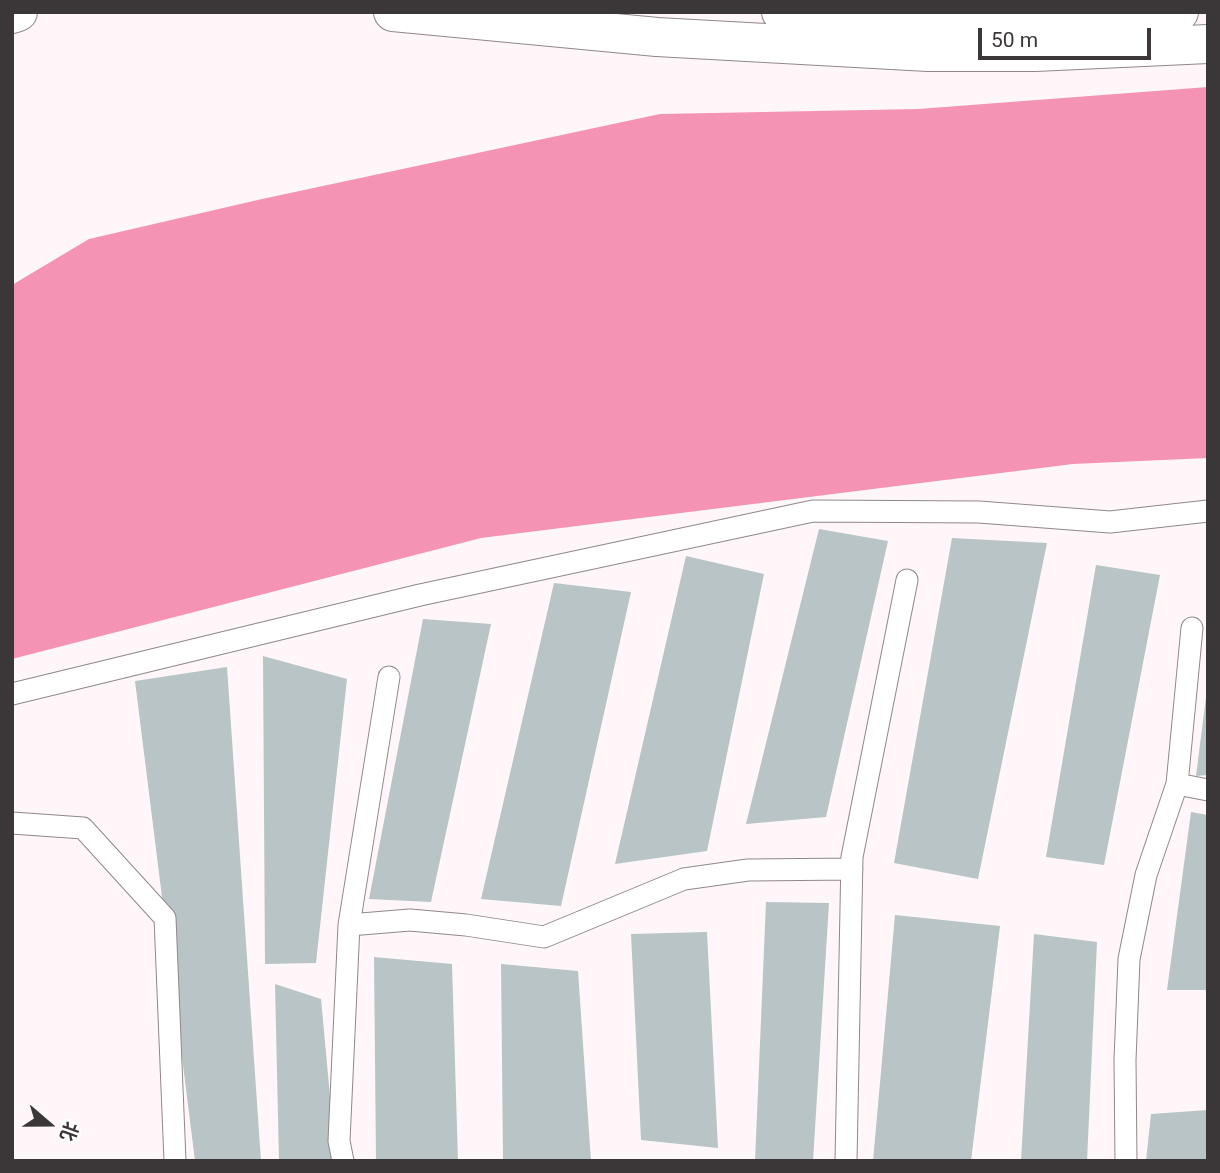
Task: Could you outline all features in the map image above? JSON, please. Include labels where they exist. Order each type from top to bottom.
[{"type":"highway","points":[[12,14],[18,12]]},
{"type":"highway","points":[[393,12],[657,37],[928,52],[1035,52],[1208,44]]},
{"type":"highway","points":[[780,12],[946,17],[1106,16],[1179,12]]},
{"type":"street","points":[[12,694],[420,596],[813,511],[979,512],[1110,522],[1208,511]]},
{"type":"street","points":[[846,1161],[852,857],[907,580]]},
{"type":"street","points":[[1126,1161],[1125,1060],[1129,960],[1146,875],[1177,784],[1192,628]]},
{"type":"street","points":[[343,1161],[339,1141],[349,925],[389,677]]},
{"type":"street","points":[[1177,784],[1208,790]]},
{"type":"street","points":[[12,823],[83,828],[165,918],[175,1161]]},
{"type":"street","points":[[349,925],[410,920],[544,937],[684,879],[748,870],[852,869]]},
{"type":"shaded area","points":[[1208,87],[1208,458],[1073,464],[481,538],[12,659],[12,285],[89,239],[660,114],[918,109]]},
{"type":"building","points":[[819,529],[888,541],[826,817],[746,824]]},
{"type":"building","points":[[952,538],[1047,543],[978,879],[894,863]]},
{"type":"building","points":[[686,556],[764,574],[707,851],[615,864]]},
{"type":"building","points":[[1096,565],[1160,575],[1104,865],[1046,857]]},
{"type":"building","points":[[554,583],[631,592],[561,906],[481,899]]},
{"type":"building","points":[[423,619],[491,624],[431,902],[369,899]]},
{"type":"building","points":[[263,656],[347,679],[316,963],[265,964]]},
{"type":"building","points":[[227,667],[261,1161],[195,1161],[135,681]]},
{"type":"building","points":[[1206,697],[1208,775],[1196,776]]},
{"type":"building","points":[[1191,812],[1208,815],[1208,990],[1167,990]]},
{"type":"building","points":[[766,902],[829,903],[813,1161],[755,1161]]},
{"type":"building","points":[[895,915],[1000,926],[971,1161],[873,1161]]},
{"type":"building","points":[[707,932],[718,1148],[641,1140],[631,934]]},
{"type":"building","points":[[1034,934],[1097,942],[1087,1161],[1021,1161]]},
{"type":"building","points":[[374,957],[452,964],[458,1161],[376,1161]]},
{"type":"building","points":[[501,964],[578,971],[591,1161],[503,1161]]},
{"type":"building","points":[[275,984],[321,999],[336,1161],[279,1161]]},
{"type":"building","points":[[1208,1110],[1208,1161],[1146,1161],[1151,1114]]}]
